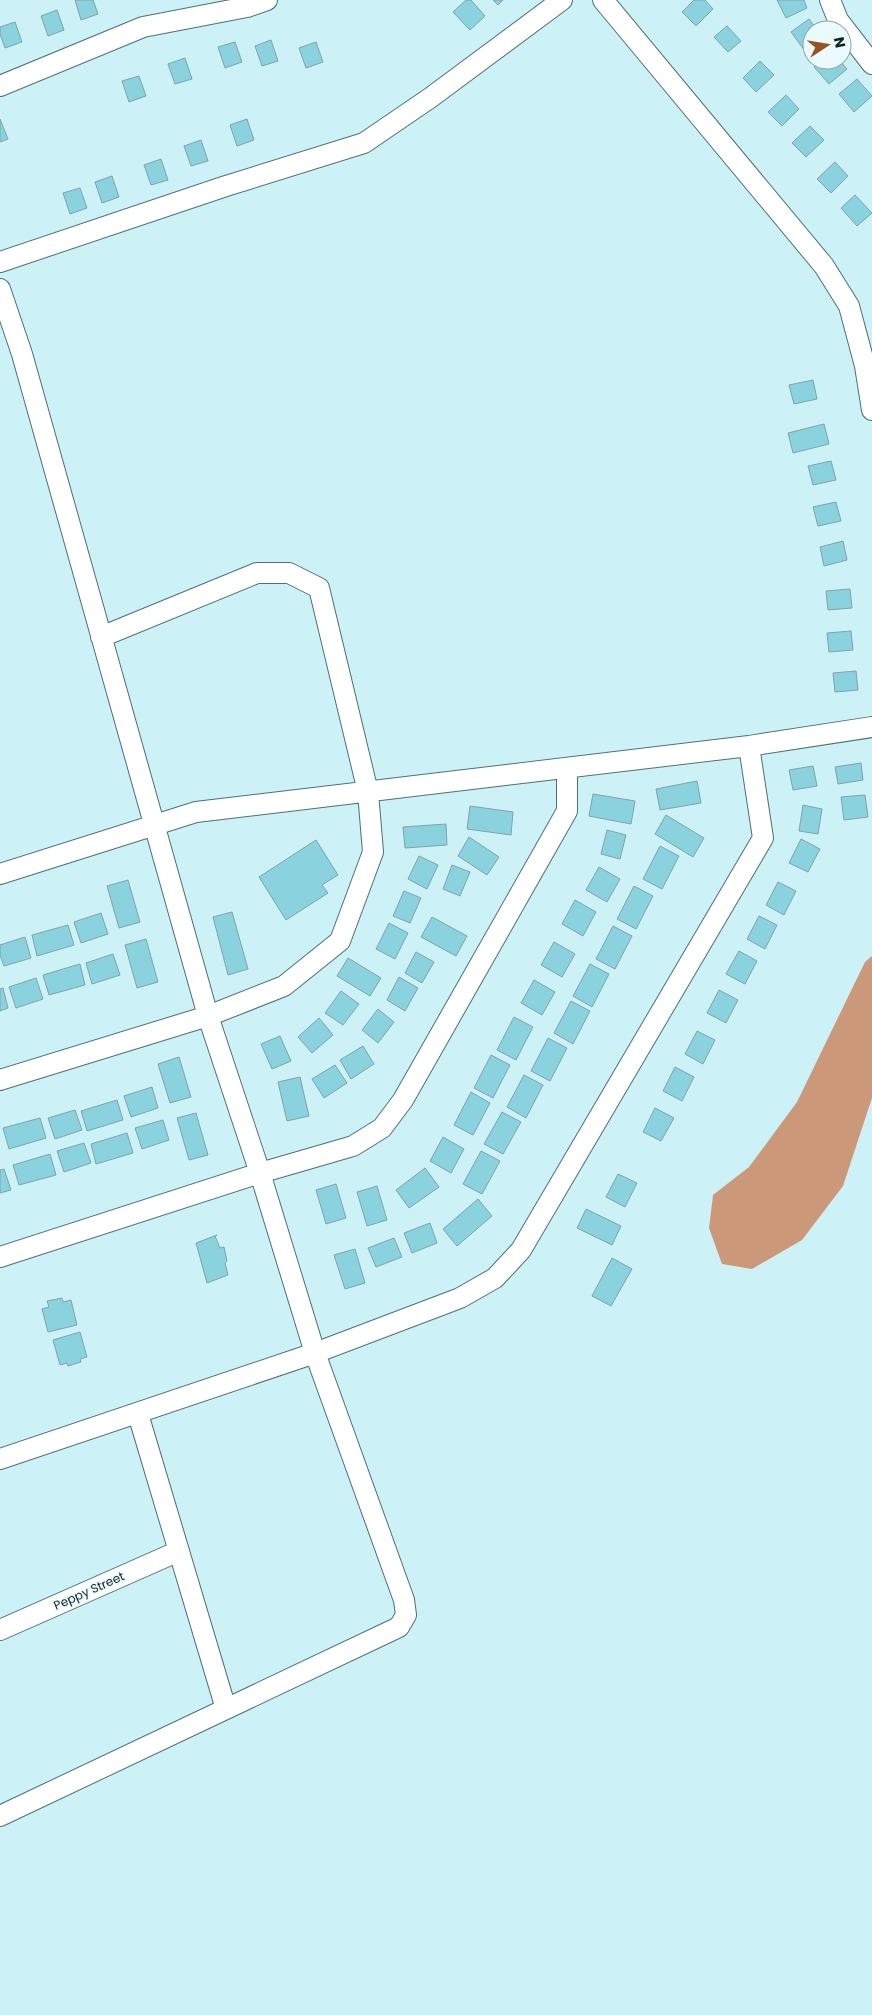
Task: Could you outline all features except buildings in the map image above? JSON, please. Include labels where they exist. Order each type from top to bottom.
[{"type":"street","points":[[0,86],[143,27],[247,7],[267,0]]},
{"type":"street","points":[[0,262],[226,186],[364,144],[430,98],[562,0]]},
{"type":"street","points":[[603,0],[824,266],[849,306],[869,365],[872,410]]},
{"type":"street","points":[[830,0],[838,20],[872,64]]},
{"type":"street","points":[[0,289],[22,354],[208,1016],[260,1173],[316,1353],[404,1600],[406,1615],[398,1627],[0,1816]]},
{"type":"street","points":[[0,1080],[208,1016],[284,986],[340,941],[373,852],[368,792],[319,588],[289,573],[257,573],[101,637]]},
{"type":"street","points":[[0,874],[196,812],[749,746],[872,727]]},
{"type":"street","points":[[0,1459],[316,1353],[460,1298],[495,1278],[522,1250],[763,838],[749,746]]},
{"type":"street","points":[[0,1257],[260,1173],[353,1146],[382,1128],[404,1100],[567,811],[567,768]]},
{"type":"street","points":[[138,1414],[226,1709]]},
{"type":"street","name":"Peppy Street","points":[[0,1630],[179,1551]]},
{"type":"shaded area","points":[[872,956],[872,1098],[843,1186],[802,1240],[752,1269],[722,1264],[709,1228],[713,1195],[749,1167],[797,1102],[865,962]]}]
